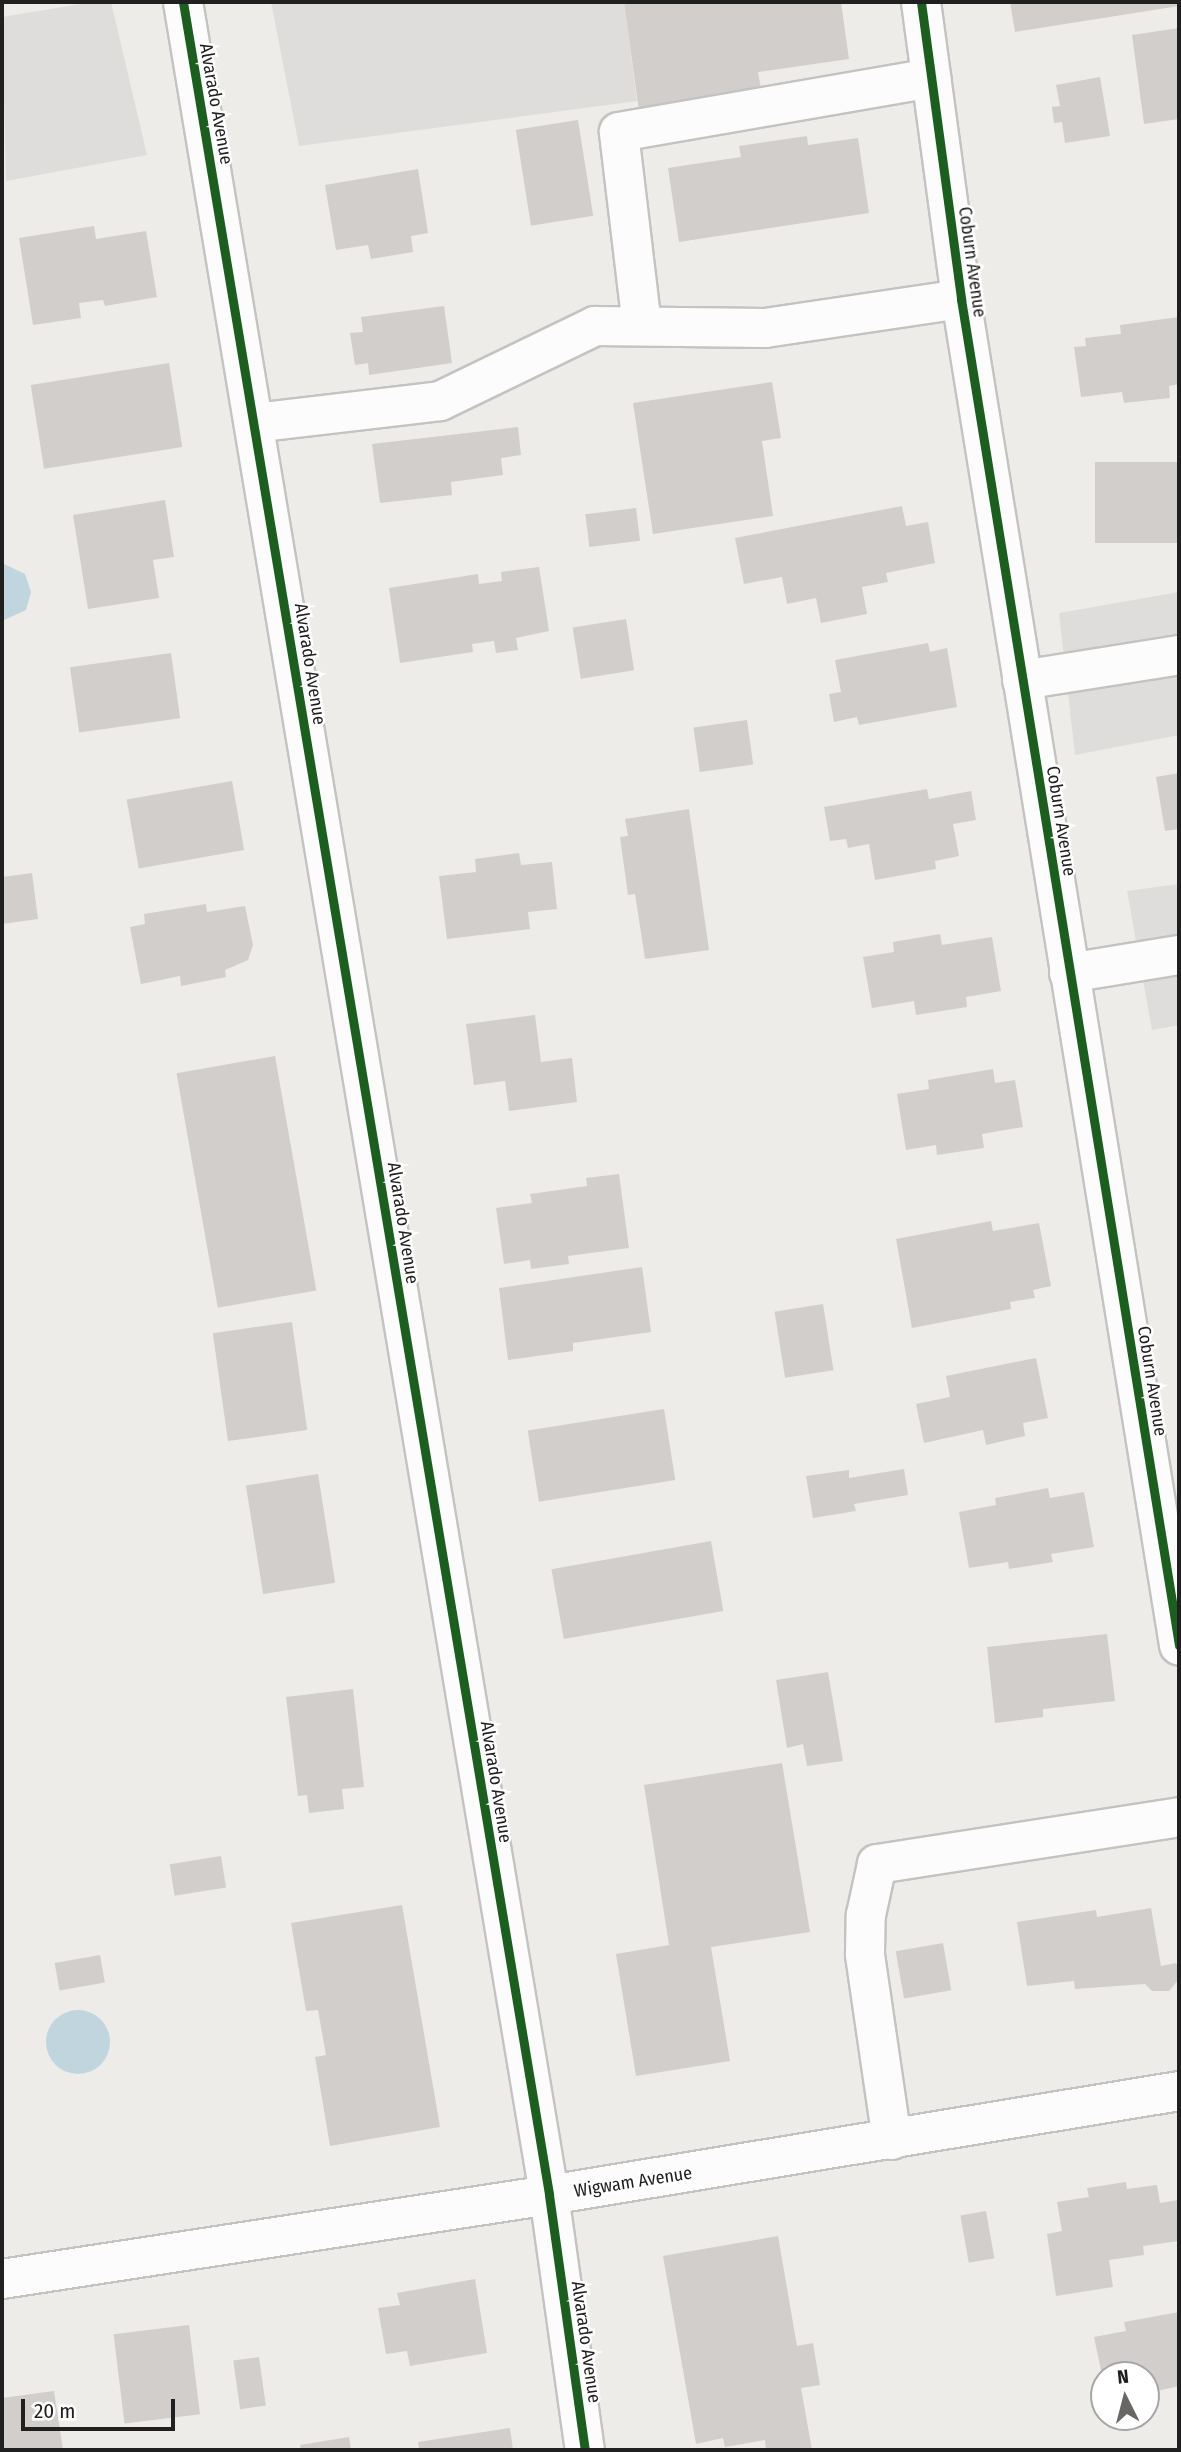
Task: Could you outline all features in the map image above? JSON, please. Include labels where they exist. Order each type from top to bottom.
[{"type":"street","name":"Alvarado Avenue","points":[[183,2],[549,2195],[585,2450]]},
{"type":"street","name":"Coburn Avenue","points":[[921,2],[961,299],[1069,973],[1171,1543],[1179,1645]]},
{"type":"street","points":[[642,326],[619,132],[932,78]]},
{"type":"street","points":[[254,423],[440,401],[595,326],[765,328],[961,299]]},
{"type":"street","points":[[1022,680],[1179,655]]},
{"type":"street","points":[[1069,973],[1179,955]]},
{"type":"street","points":[[892,2140],[865,1954],[866,1915],[877,1864],[1179,1816]]},
{"type":"street","name":"Wigwam Avenue","points":[[2,2279],[549,2195],[1179,2091]]},
{"type":"shaded area","points":[[93,2],[111,2],[147,155],[6,181],[2,17]]},
{"type":"shaded area","points":[[271,2],[624,2],[637,101],[299,146]]},
{"type":"shaded area","points":[[1179,592],[1179,735],[1075,755],[1059,613]]},
{"type":"shaded area","points":[[1179,884],[1179,1025],[1152,1030],[1127,891]]},
{"type":"water","points":[[2,563],[25,574],[31,592],[26,610],[2,621]]},
{"type":"water","points":[[72,2010],[84,2010],[101,2019],[108,2030],[108,2054],[101,2065],[84,2074],[72,2074],[60,2069],[51,2060],[46,2048],[46,2036],[51,2024],[60,2015]]},
{"type":"building","points":[[624,2],[841,2],[849,59],[758,72],[762,94],[639,111]]},
{"type":"building","points":[[1010,2],[1179,2],[1179,6],[1015,32]]},
{"type":"building","points":[[1179,28],[1179,119],[1144,124],[1132,35]]},
{"type":"building","points":[[1100,77],[1110,136],[1065,143],[1062,122],[1054,123],[1052,107],[1060,106],[1056,85]]},
{"type":"building","points":[[578,120],[593,216],[531,226],[516,130]]},
{"type":"building","points":[[807,136],[808,145],[858,138],[869,213],[679,242],[668,168],[741,157],[739,146]]},
{"type":"building","points":[[418,169],[428,233],[411,236],[413,252],[371,259],[368,245],[336,250],[325,185]]},
{"type":"building","points":[[94,226],[96,239],[146,231],[157,297],[105,306],[103,300],[79,303],[81,318],[33,325],[19,238]]},
{"type":"building","points":[[444,306],[452,363],[369,375],[368,363],[355,365],[350,333],[363,332],[361,317]]},
{"type":"building","points":[[1179,317],[1179,384],[1169,386],[1170,398],[1124,403],[1122,392],[1081,397],[1074,347],[1086,346],[1085,338],[1121,334],[1120,325]]},
{"type":"building","points":[[169,363],[182,447],[44,469],[31,385]]},
{"type":"building","points":[[772,382],[781,438],[762,441],[773,516],[653,534],[633,403]]},
{"type":"building","points":[[518,427],[521,455],[501,458],[503,475],[451,482],[452,495],[380,503],[372,444]]},
{"type":"building","points":[[1095,462],[1179,462],[1179,543],[1095,543]]},
{"type":"building","points":[[165,500],[174,557],[153,560],[159,598],[88,609],[73,515]]},
{"type":"building","points":[[902,506],[906,526],[928,522],[935,563],[886,573],[888,582],[862,587],[867,614],[821,623],[816,598],[787,604],[782,577],[744,584],[735,538]]},
{"type":"building","points":[[636,508],[640,541],[589,547],[585,514]]},
{"type":"building","points":[[539,567],[549,631],[516,638],[518,650],[496,653],[494,641],[472,644],[473,652],[400,663],[389,588],[478,574],[479,584],[502,581],[501,572]]},
{"type":"building","points":[[626,619],[634,670],[581,679],[573,627]]},
{"type":"building","points":[[928,643],[930,652],[947,648],[957,707],[859,725],[857,717],[834,722],[829,694],[841,692],[835,660]]},
{"type":"building","points":[[171,653],[180,718],[79,733],[70,667]]},
{"type":"building","points":[[747,720],[753,765],[700,772],[694,728]]},
{"type":"building","points":[[1179,773],[1179,829],[1165,831],[1156,777]]},
{"type":"building","points":[[232,781],[244,850],[139,869],[127,800]]},
{"type":"building","points":[[927,789],[929,799],[971,791],[976,820],[953,824],[959,856],[935,861],[936,869],[875,880],[869,844],[848,848],[846,839],[830,841],[824,807]]},
{"type":"building","points":[[689,809],[709,950],[645,959],[635,894],[628,895],[620,837],[628,836],[625,819]]},
{"type":"building","points":[[519,853],[521,865],[552,862],[557,909],[528,912],[530,929],[447,939],[439,876],[476,872],[475,859]]},
{"type":"building","points":[[32,873],[38,919],[2,924],[2,877]]},
{"type":"building","points":[[206,904],[207,912],[245,906],[253,945],[248,960],[225,970],[226,977],[181,986],[180,976],[141,984],[130,927],[145,924],[144,914]]},
{"type":"building","points":[[940,934],[942,945],[992,937],[1001,991],[966,997],[967,1007],[916,1015],[914,1001],[872,1008],[863,957],[894,952],[893,942]]},
{"type":"building","points":[[535,1015],[541,1062],[572,1058],[577,1102],[509,1111],[505,1081],[474,1085],[466,1024]]},
{"type":"building","points":[[275,1056],[316,1290],[218,1308],[177,1073]]},
{"type":"building","points":[[993,1069],[995,1083],[1015,1080],[1023,1127],[982,1134],[984,1148],[937,1155],[936,1145],[906,1150],[897,1094],[929,1089],[928,1080]]},
{"type":"building","points":[[619,1174],[629,1248],[568,1256],[569,1264],[531,1269],[530,1260],[504,1264],[496,1208],[532,1203],[530,1194],[587,1186],[586,1178]]},
{"type":"building","points":[[991,1221],[993,1231],[1039,1223],[1051,1286],[1033,1290],[1035,1298],[1010,1302],[1011,1309],[912,1328],[896,1239]]},
{"type":"building","points":[[642,1267],[651,1332],[573,1343],[573,1351],[508,1360],[499,1288]]},
{"type":"building","points":[[823,1304],[833,1370],[785,1378],[775,1312]]},
{"type":"building","points":[[292,1322],[307,1430],[228,1441],[213,1333]]},
{"type":"building","points":[[1036,1358],[1048,1418],[1023,1423],[1025,1436],[986,1445],[983,1430],[924,1443],[916,1404],[950,1397],[946,1376]]},
{"type":"building","points":[[664,1409],[675,1480],[539,1502],[528,1431]]},
{"type":"building","points":[[904,1469],[908,1495],[854,1504],[856,1511],[813,1518],[806,1476],[849,1470],[849,1478]]},
{"type":"building","points":[[318,1474],[335,1583],[263,1594],[246,1485]]},
{"type":"building","points":[[1048,1488],[1050,1498],[1084,1492],[1094,1547],[1051,1554],[1053,1562],[1009,1569],[1008,1562],[969,1568],[959,1512],[996,1505],[995,1498]]},
{"type":"building","points":[[711,1541],[723,1611],[564,1639],[551,1569]]},
{"type":"building","points":[[1107,1634],[1115,1701],[1043,1709],[1043,1717],[995,1723],[987,1647]]},
{"type":"building","points":[[828,1672],[843,1761],[807,1766],[803,1744],[787,1748],[776,1680]]},
{"type":"building","points":[[353,1689],[364,1787],[342,1789],[344,1809],[309,1813],[307,1795],[298,1796],[286,1697]]},
{"type":"building","points":[[782,1763],[810,1932],[711,1947],[730,2061],[636,2076],[616,1954],[669,1945],[644,1785]]},
{"type":"building","points":[[221,1856],[226,1888],[175,1896],[170,1864]]},
{"type":"building","points":[[402,1905],[440,2127],[330,2146],[315,2057],[326,2055],[318,2010],[306,2011],[291,1923]]},
{"type":"building","points":[[1151,1908],[1161,1966],[1176,1963],[1179,1969],[1179,1979],[1169,1991],[1152,1991],[1145,1984],[1075,1989],[1074,1981],[1027,1986],[1017,1922],[1096,1910],[1097,1917]]},
{"type":"building","points":[[943,1943],[951,1990],[904,1999],[896,1951]]},
{"type":"building","points":[[100,1955],[105,1983],[60,1991],[55,1963]]},
{"type":"building","points":[[1126,2182],[1127,2189],[1157,2185],[1160,2203],[1178,2200],[1179,2241],[1143,2246],[1144,2255],[1109,2260],[1113,2287],[1056,2296],[1047,2234],[1062,2231],[1057,2202],[1089,2197],[1087,2188]]},
{"type":"building","points":[[986,2211],[994,2258],[969,2263],[960,2216]]},
{"type":"building","points":[[778,2236],[797,2346],[813,2343],[820,2385],[801,2388],[812,2450],[766,2450],[765,2440],[725,2447],[723,2438],[696,2444],[663,2256]]},
{"type":"building","points":[[475,2279],[487,2353],[410,2366],[407,2351],[386,2354],[378,2308],[400,2305],[397,2293]]},
{"type":"building","points":[[1179,2312],[1179,2386],[1160,2390],[1160,2361],[1099,2361],[1094,2337],[1126,2331],[1124,2322]]},
{"type":"building","points":[[189,2325],[200,2414],[125,2424],[114,2334]]},
{"type":"building","points":[[259,2357],[266,2406],[240,2409],[233,2361]]},
{"type":"building","points":[[54,2391],[63,2450],[2,2450],[2,2398]]},
{"type":"building","points":[[510,2428],[513,2450],[419,2450],[418,2442]]},
{"type":"building","points":[[349,2437],[351,2450],[301,2450],[300,2445]]},
{"type":"cycle path","points":[[183,2],[549,2195],[585,2450]]},
{"type":"cycle path","points":[[921,2],[961,299],[1179,1645]]}]
